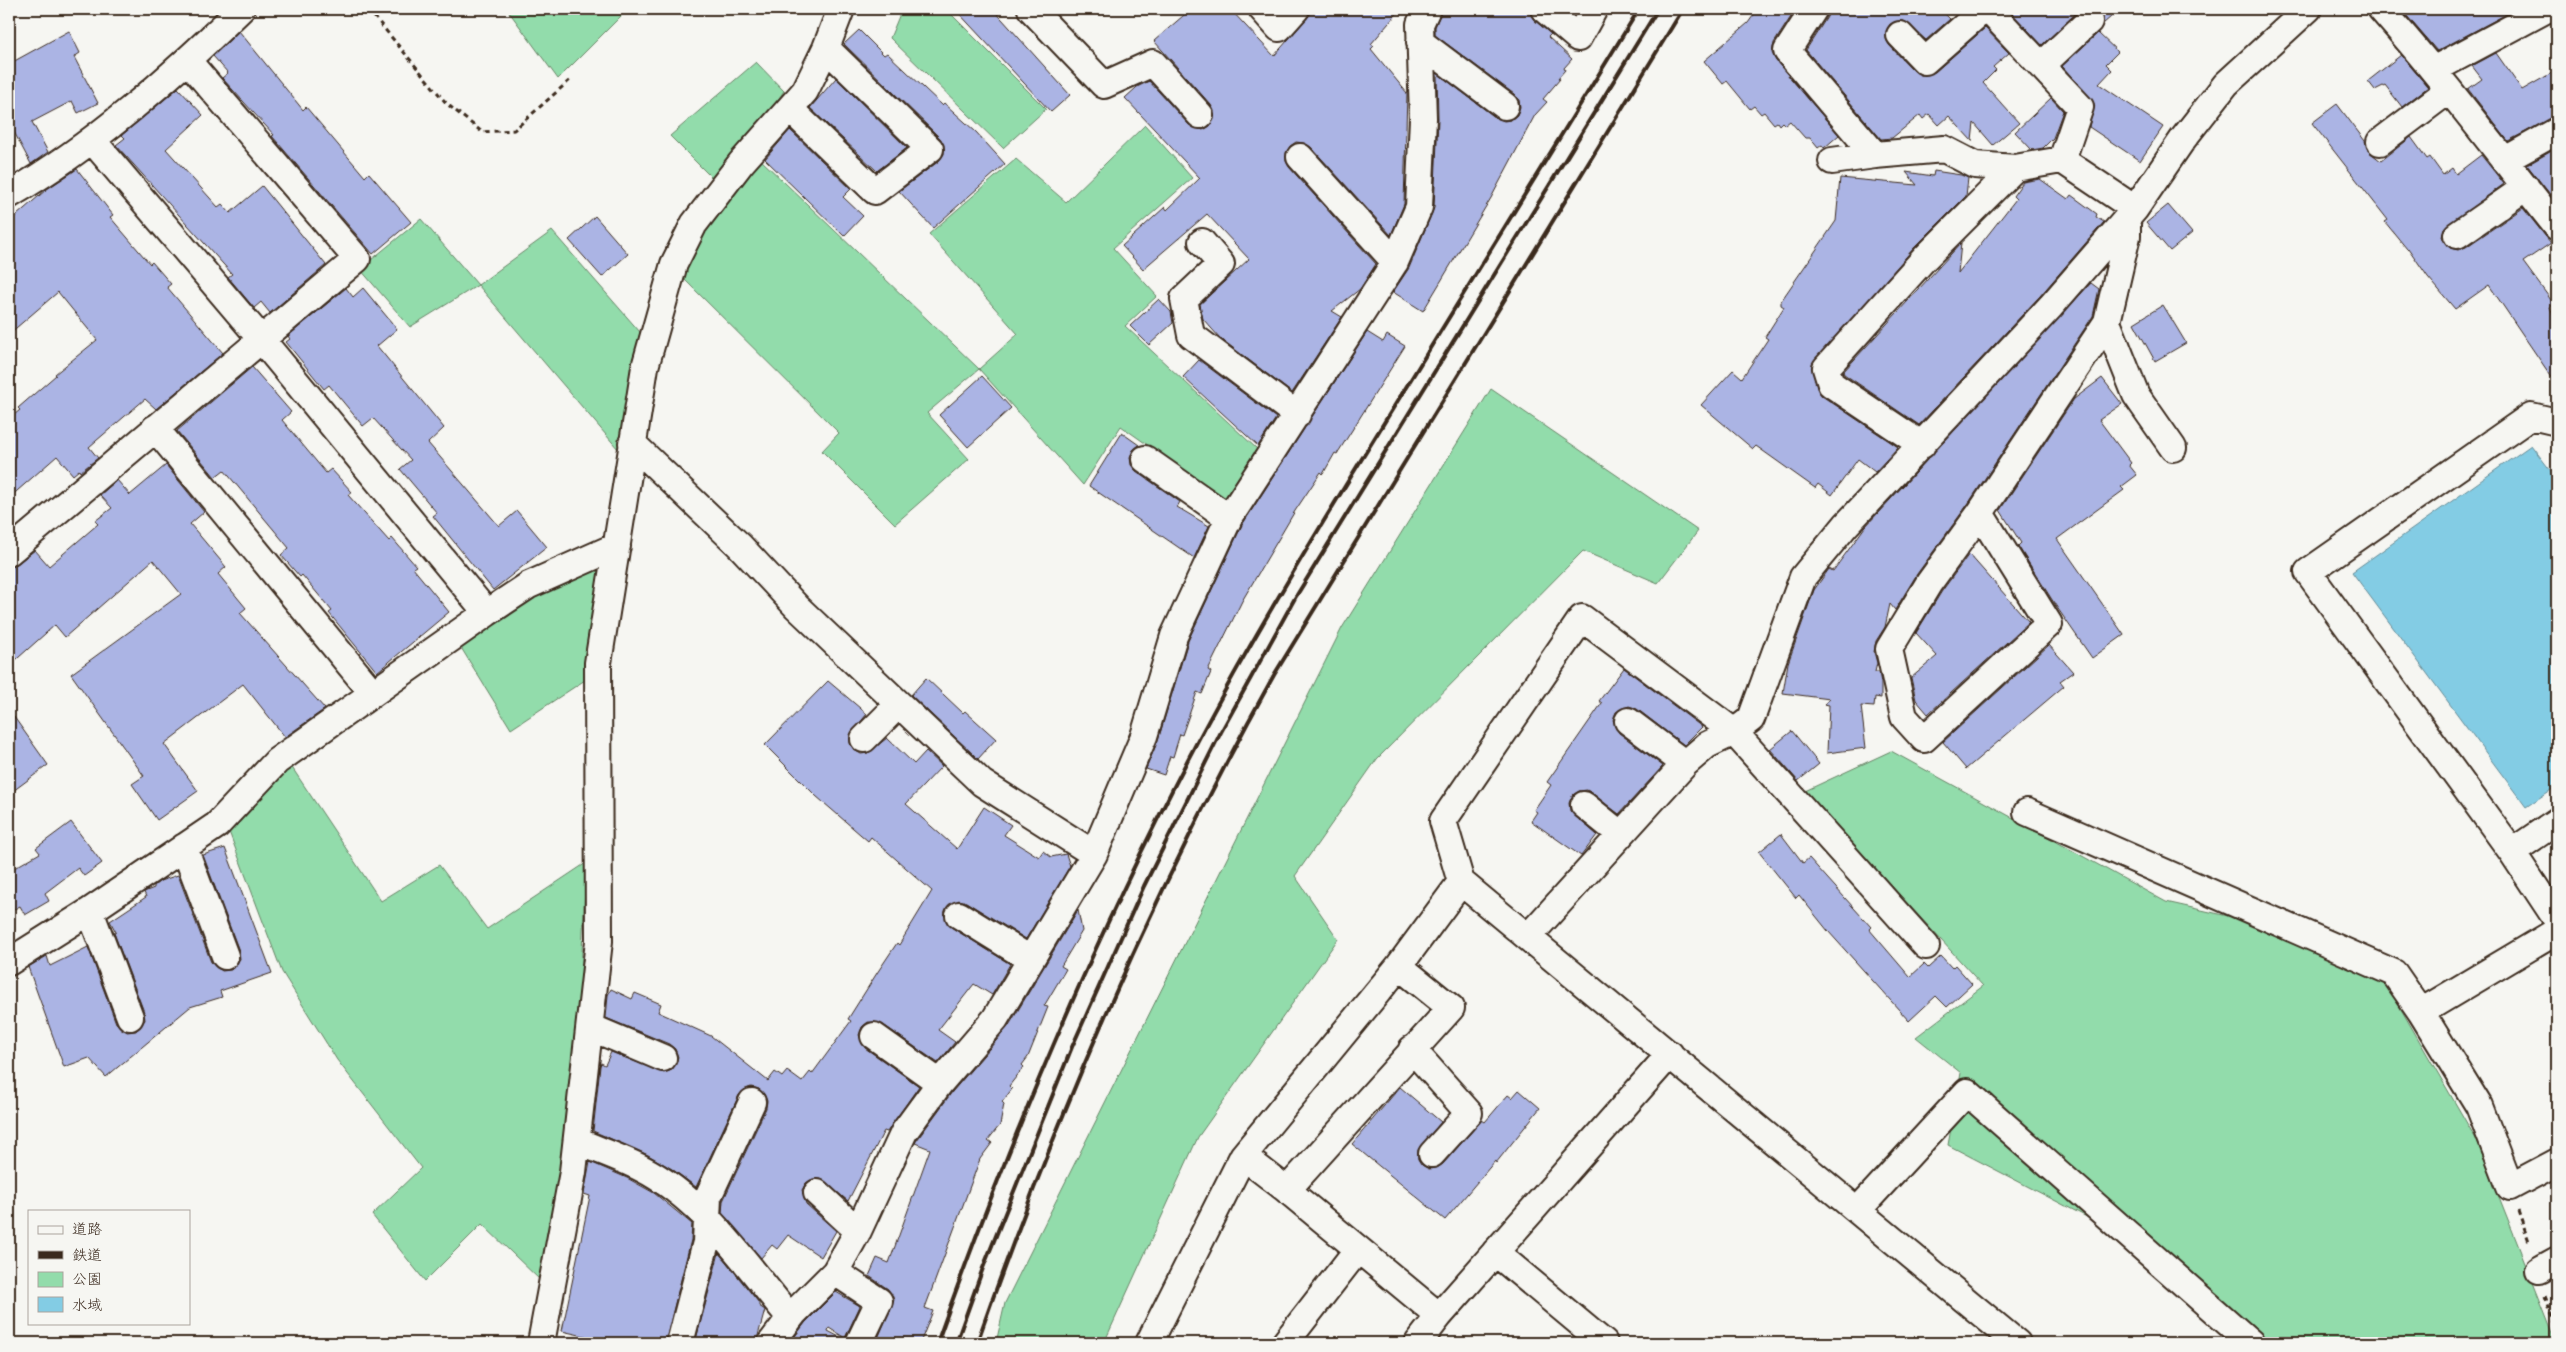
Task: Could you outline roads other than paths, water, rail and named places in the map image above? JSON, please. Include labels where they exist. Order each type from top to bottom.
[{"type":"street","points":[[9,195],[36,179],[92,140],[188,61],[240,9]]},
{"type":"street","points":[[541,1343],[574,1172],[599,941],[598,663],[645,367],[674,264],[694,224],[741,163],[805,91],[826,48],[840,9]]},
{"type":"street","points":[[1032,9],[1104,86],[1153,62],[1200,114]]},
{"type":"street","points":[[1262,9],[1279,28],[1296,9]]},
{"type":"street","points":[[771,1343],[794,1313],[835,1272],[858,1231],[904,1132],[940,1083],[995,1019],[1094,854],[1144,736],[1174,636],[1229,518],[1395,262],[1419,207],[1423,118],[1420,24],[1427,9]]},
{"type":"street","points":[[1544,9],[1578,38],[1594,9]]},
{"type":"street","points":[[1814,9],[1787,51],[1875,155]]},
{"type":"street","points":[[1900,35],[1925,61],[1984,9]]},
{"type":"street","points":[[1988,9],[2080,107],[2062,160]]},
{"type":"street","points":[[1528,937],[1685,764],[1707,745],[1734,732],[1751,719],[1803,578],[1846,525],[2051,306],[2131,213],[2183,139],[2226,84],[2308,9]]},
{"type":"street","points":[[2381,9],[2442,79],[2557,227]]},
{"type":"street","points":[[2380,142],[2442,79],[2547,9]]},
{"type":"street","points":[[2042,66],[2089,21]]},
{"type":"street","points":[[1420,42],[1506,106]]},
{"type":"street","points":[[790,109],[875,191],[930,149],[826,48]]},
{"type":"street","points":[[9,552],[357,259],[188,61]]},
{"type":"street","points":[[2505,160],[2557,131]]},
{"type":"street","points":[[92,140],[261,339],[487,613]]},
{"type":"street","points":[[1832,161],[1944,149],[1975,165],[2015,168],[2062,160],[2131,213]]},
{"type":"street","points":[[1300,157],[1395,262]]},
{"type":"street","points":[[1922,445],[1831,384],[1826,368],[1925,258],[2015,168]]},
{"type":"street","points":[[2457,235],[2526,187]]},
{"type":"street","points":[[1980,513],[2049,624],[1924,739],[1904,717],[1890,649],[1929,582],[1980,513],[2107,322],[2131,213]]},
{"type":"street","points":[[1202,242],[1222,264],[1184,299],[1191,335],[1297,415]]},
{"type":"street","points":[[2107,322],[2136,395],[2173,448]]},
{"type":"street","points":[[2557,422],[2531,416],[2308,572],[2512,852],[2557,920]]},
{"type":"street","points":[[155,428],[372,692]]},
{"type":"street","points":[[632,443],[740,546],[797,607],[982,783],[1094,854]]},
{"type":"street","points":[[1146,459],[1229,518]]},
{"type":"street","points":[[9,962],[90,911],[217,825],[277,761],[372,692],[487,613],[530,585],[617,546]]},
{"type":"street","points":[[1926,946],[1734,732],[1582,618],[1443,821],[1461,882],[2017,1343]]},
{"type":"street","points":[[864,740],[898,704]]},
{"type":"street","points":[[1628,722],[1685,764]]},
{"type":"street","points":[[1584,805],[1620,834]]},
{"type":"street","points":[[2027,812],[2394,973],[2422,1012],[2478,1106],[2510,1187],[2557,1162]]},
{"type":"street","points":[[2512,852],[2557,821]]},
{"type":"street","points":[[184,847],[225,956]]},
{"type":"street","points":[[1149,1343],[1243,1156],[1399,966],[1461,882]]},
{"type":"street","points":[[90,911],[130,1017]]},
{"type":"street","points":[[958,914],[1030,959]]},
{"type":"street","points":[[2422,1012],[2557,931]]},
{"type":"street","points":[[1287,1190],[1412,1049],[1451,1008],[1399,966]]},
{"type":"street","points":[[590,1027],[663,1058]]},
{"type":"street","points":[[874,1036],[940,1083]]},
{"type":"street","points":[[1412,1049],[1470,1113],[1432,1154]]},
{"type":"street","points":[[1418,1343],[1439,1316],[1670,1054]]},
{"type":"street","points":[[1858,1210],[1967,1092],[2251,1343]]},
{"type":"street","points":[[680,1343],[706,1242],[708,1197],[752,1102]]},
{"type":"street","points":[[577,1141],[642,1168],[676,1191],[707,1218],[784,1310],[794,1313]]},
{"type":"street","points":[[1243,1156],[1439,1316]]},
{"type":"street","points":[[817,1194],[858,1231]]},
{"type":"street","points":[[1285,1343],[1358,1249]]},
{"type":"street","points":[[1495,1252],[1597,1341]]},
{"type":"street","points":[[835,1272],[879,1301],[859,1343]]},
{"type":"water","points":[[2531,445],[2557,479],[2557,786],[2526,807],[2352,572]]},
{"type":"railway","points":[[937,1343],[994,1191],[1056,1039],[1123,889],[1196,744],[1246,652],[1326,517],[1639,9]]},
{"type":"railway","points":[[956,1343],[983,1268],[1072,1047],[1144,886],[1221,732],[1295,598],[1658,9]]},
{"type":"railway","points":[[977,1343],[1040,1172],[1111,1003],[1149,920],[1230,755],[1274,675],[1683,9]]}]
